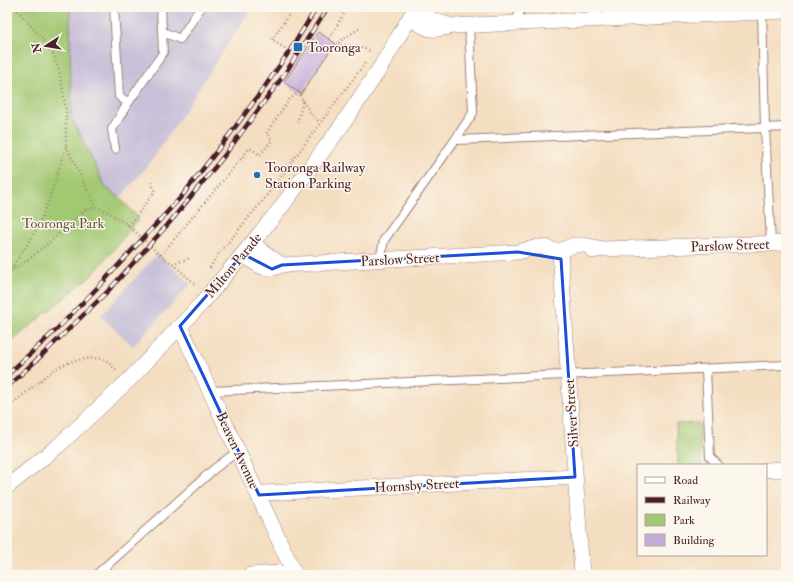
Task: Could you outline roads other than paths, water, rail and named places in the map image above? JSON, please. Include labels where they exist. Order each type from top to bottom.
[{"type":"street","points":[[414,11],[421,25],[430,29],[438,30],[452,26],[762,9],[786,11]]},
{"type":"street","name":"Milton Parade","points":[[7,487],[58,446],[129,380],[202,303],[279,210],[342,125],[380,68],[414,11]]},
{"type":"street","name":"Parslow Street","points":[[248,249],[258,264],[266,268],[272,268],[282,265],[518,252],[555,259],[560,255],[567,258],[576,254],[603,249],[779,244]]},
{"type":"street","name":"Silver Street","points":[[560,255],[582,575]]},
{"type":"street","name":"Beaven Avenue","points":[[180,326],[294,574]]},
{"type":"street","points":[[767,470],[786,469]]},
{"type":"street","name":"Hornsby Street","points":[[258,495],[264,492],[575,477]]},
{"type":"street","points":[[250,575],[294,574]]},
{"type":"lane","points":[[114,7],[119,96],[128,103]]},
{"type":"lane","points":[[115,149],[112,129],[162,53],[163,32],[161,7]]},
{"type":"lane","points":[[163,32],[180,39],[201,7]]},
{"type":"lane","points":[[515,23],[522,7]]},
{"type":"lane","points":[[762,9],[765,128],[779,244]]},
{"type":"lane","points":[[380,260],[384,240],[473,113],[469,25]]},
{"type":"lane","points":[[455,140],[786,127]]},
{"type":"lane","points":[[211,391],[786,365]]},
{"type":"lane","points":[[706,369],[710,457],[717,464]]},
{"type":"lane","points":[[96,575],[214,470],[238,451]]},
{"type":"railway","points":[[7,375],[56,330],[101,284],[182,196],[261,92],[291,49],[317,7]]},
{"type":"railway","points":[[7,387],[108,291],[170,222],[224,156],[284,75],[328,7]]},
{"type":"place","name":"Tooronga","points":[[298,47]]},
{"type":"place","name":"Tooronga Railway Station Parking","points":[[257,175]]},
{"type":"park label","name":"Tooronga Park","points":[[63,223]]}]
